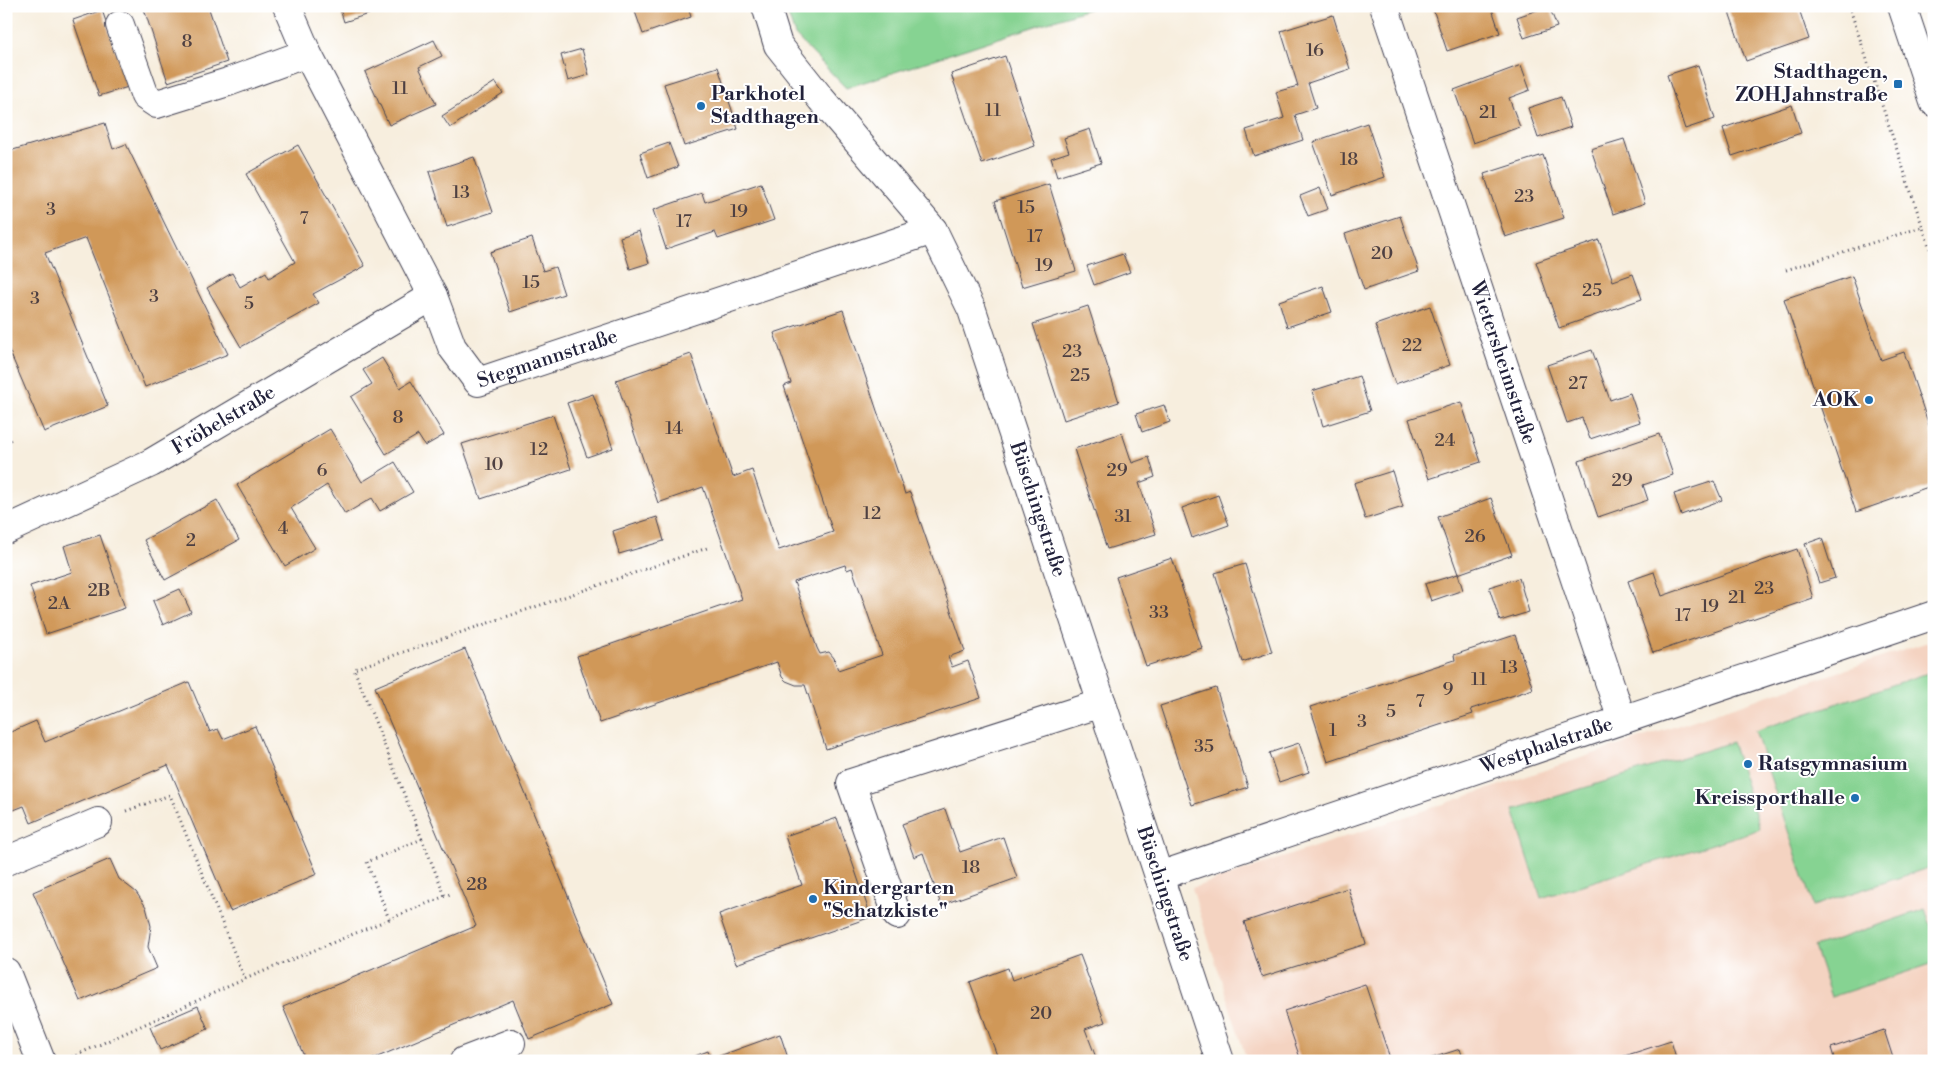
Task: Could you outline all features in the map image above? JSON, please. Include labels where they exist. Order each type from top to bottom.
[{"type":"street","name":"Stegmannstraße","points":[[287,6],[307,53],[433,296],[452,347],[478,382],[933,230]]},
{"type":"street","name":"Büschingstraße","points":[[766,6],[778,45],[820,99],[933,230],[972,310],[1220,1061]]},
{"type":"street","name":"Wietersheimstraße","points":[[1384,6],[1622,720]]},
{"type":"street","points":[[1902,6],[1934,102]]},
{"type":"street","points":[[120,25],[145,96],[157,104],[228,82],[307,53]]},
{"type":"street","name":"Fröbelstraße","points":[[6,530],[151,463],[433,296]]},
{"type":"street","name":"Westphalstraße","points":[[1159,876],[1934,615]]},
{"type":"street","points":[[898,916],[851,783],[1102,703]]},
{"type":"street","points":[[6,861],[98,822]]},
{"type":"street","points":[[6,972],[41,1061]]},
{"type":"street","points":[[464,1061],[511,1043]]},
{"type":"path","points":[[1849,6],[1934,261]]},
{"type":"path","points":[[1786,270],[1922,227]]},
{"type":"path","points":[[445,896],[354,669],[710,547]]},
{"type":"path","points":[[98,822],[170,795],[245,980]]},
{"type":"path","points":[[389,919],[367,862],[422,840]]},
{"type":"path","points":[[63,1061],[245,980],[450,894]]},
{"type":"shaded area","name":"Ratsgymnasium","points":[[1934,640],[1934,1061],[1247,1061],[1192,888]]},
{"type":"green space","points":[[785,6],[1097,6],[846,88],[795,35]]},
{"type":"green space","name":"Kreissporthalle","points":[[1934,671],[1934,866],[1813,906],[1755,731]]},
{"type":"green space","points":[[1732,742],[1760,829],[1541,898],[1513,810]]},
{"type":"green space","points":[[1925,909],[1934,934],[1934,963],[1831,997],[1814,947]]},
{"type":"building","points":[[143,6],[208,6],[227,62],[168,82]]},
{"type":"building","points":[[339,6],[390,6],[390,7],[344,22]]},
{"type":"building","points":[[633,6],[688,6],[691,17],[643,34]]},
{"type":"building","points":[[1432,6],[1491,6],[1500,33],[1447,51]]},
{"type":"building","points":[[1549,6],[1557,27],[1524,38],[1517,17]]},
{"type":"building","points":[[1727,6],[1798,6],[1809,39],[1746,61]]},
{"type":"building","points":[[102,10],[128,87],[99,96],[73,20]]},
{"type":"building","points":[[1333,15],[1350,69],[1308,83],[1316,108],[1295,115],[1303,140],[1254,156],[1246,130],[1284,118],[1276,92],[1298,86],[1281,31]]},
{"type":"building","points":[[434,40],[442,56],[419,67],[436,104],[389,125],[365,72]]},
{"type":"building","points":[[582,49],[589,75],[568,81],[561,55]]},
{"type":"building","points":[[1005,56],[1035,146],[982,164],[951,74]]},
{"type":"building","points":[[1521,65],[1530,90],[1509,98],[1520,127],[1473,143],[1454,90]]},
{"type":"building","points":[[1698,65],[1715,119],[1685,129],[1667,75]]},
{"type":"building","name":"Parkhotel Stadthagen","points":[[718,67],[738,129],[684,146],[664,84]]},
{"type":"building","points":[[495,82],[503,93],[450,128],[442,116]]},
{"type":"building","points":[[1561,97],[1571,127],[1538,138],[1528,108]]},
{"type":"building","points":[[1792,105],[1801,133],[1732,156],[1723,128]]},
{"type":"building","points":[[105,123],[113,149],[126,144],[228,354],[145,387],[86,238],[45,253],[108,406],[44,432],[6,343],[6,152]]},
{"type":"building","points":[[1367,123],[1385,177],[1332,195],[1313,142]]},
{"type":"building","points":[[1090,129],[1101,163],[1057,177],[1051,158],[1069,152],[1064,138]]},
{"type":"building","points":[[1624,139],[1645,203],[1613,214],[1591,149]]},
{"type":"building","points":[[669,143],[678,167],[648,178],[640,153]]},
{"type":"building","points":[[298,145],[365,266],[313,294],[319,303],[241,347],[207,288],[232,273],[240,287],[266,272],[269,278],[295,262],[246,174]]},
{"type":"building","points":[[1543,155],[1564,218],[1505,237],[1484,174]]},
{"type":"building","points":[[474,157],[493,212],[447,227],[429,172]]},
{"type":"building","points":[[761,183],[774,220],[718,239],[715,232],[666,249],[653,210],[702,193],[705,202]]},
{"type":"building","points":[[1049,184],[1076,271],[1022,287],[995,201]]},
{"type":"building","points":[[1320,188],[1328,209],[1308,216],[1300,196]]},
{"type":"building","points":[[1400,216],[1419,271],[1364,290],[1345,234]]},
{"type":"building","points":[[639,231],[649,263],[630,269],[620,237]]},
{"type":"building","points":[[532,238],[543,271],[555,267],[564,294],[510,312],[490,252]]},
{"type":"building","points":[[1599,240],[1613,281],[1633,274],[1642,299],[1559,328],[1536,262]]},
{"type":"building","points":[[1123,254],[1130,272],[1094,285],[1087,266]]},
{"type":"building","name":"AOK","points":[[1852,276],[1881,360],[1904,352],[1934,440],[1934,485],[1856,512],[1784,299]]},
{"type":"building","points":[[1323,286],[1332,312],[1287,327],[1279,301]]},
{"type":"building","points":[[1088,306],[1119,402],[1064,420],[1033,324]]},
{"type":"building","points":[[1430,306],[1450,365],[1395,384],[1375,325]]},
{"type":"building","points":[[843,310],[905,494],[910,492],[965,651],[948,657],[952,667],[968,661],[981,698],[826,749],[805,685],[796,685],[786,681],[782,677],[777,662],[600,723],[577,656],[742,599],[703,487],[658,503],[616,380],[691,354],[733,477],[752,470],[779,550],[833,532],[784,386],[791,383],[774,333]],"holes":[[[845,565],[847,570],[852,568],[882,655],[838,670],[834,658],[829,652],[820,654],[794,582]]]},
{"type":"building","points":[[1592,350],[1610,400],[1630,393],[1640,422],[1590,439],[1582,418],[1567,423],[1547,365]]},
{"type":"building","points":[[382,358],[400,388],[411,381],[444,435],[425,446],[418,435],[386,454],[351,397],[372,384],[363,370]]},
{"type":"building","points":[[1359,376],[1370,411],[1323,426],[1312,391]]},
{"type":"building","points":[[593,394],[613,448],[587,457],[567,403]]},
{"type":"building","points":[[1461,402],[1481,462],[1429,479],[1409,419]]},
{"type":"building","points":[[1164,405],[1170,422],[1142,432],[1136,414]]},
{"type":"building","points":[[553,415],[571,469],[481,499],[462,444]]},
{"type":"building","points":[[330,429],[362,482],[395,462],[413,492],[380,511],[372,498],[345,514],[327,485],[291,508],[315,548],[285,566],[237,485]]},
{"type":"building","points":[[6,431],[11,441],[6,443]]},
{"type":"building","points":[[1122,433],[1132,463],[1149,457],[1155,477],[1139,483],[1156,534],[1107,549],[1074,449]]},
{"type":"building","points":[[1659,434],[1673,475],[1643,485],[1648,500],[1598,517],[1579,461]]},
{"type":"building","points":[[1392,471],[1403,507],[1365,519],[1354,483]]},
{"type":"building","points":[[1714,481],[1722,500],[1681,515],[1674,494]]},
{"type":"building","points":[[1218,495],[1229,525],[1192,538],[1182,508]]},
{"type":"building","points":[[1491,498],[1512,555],[1458,574],[1438,517]]},
{"type":"building","points":[[217,500],[239,540],[165,580],[144,540]]},
{"type":"building","points":[[657,517],[664,541],[619,554],[613,531]]},
{"type":"building","points":[[100,535],[125,608],[46,634],[30,586],[72,572],[64,546]]},
{"type":"building","points":[[1822,538],[1835,578],[1819,583],[1805,544]]},
{"type":"building","points":[[1797,549],[1813,598],[1653,653],[1628,581],[1654,572],[1662,596]]},
{"type":"building","points":[[1172,558],[1202,648],[1146,666],[1116,577]]},
{"type":"building","points":[[1245,564],[1272,652],[1242,662],[1215,573]]},
{"type":"building","points":[[1458,574],[1463,590],[1431,601],[1425,584]]},
{"type":"building","points":[[1519,578],[1529,612],[1500,621],[1489,587]]},
{"type":"building","points":[[180,589],[191,612],[163,625],[153,601]]},
{"type":"building","points":[[1515,635],[1533,689],[1471,709],[1473,714],[1328,762],[1310,707],[1455,660],[1454,655]]},
{"type":"building","points":[[465,649],[613,1004],[529,1039],[513,1000],[368,1061],[306,1061],[283,1007],[476,926],[375,687]]},
{"type":"building","points":[[189,682],[210,732],[218,729],[223,739],[255,726],[317,874],[230,911],[168,765],[31,823],[24,806],[6,813],[6,734],[36,721],[45,742]]},
{"type":"building","points":[[1216,688],[1248,787],[1192,805],[1160,706]]},
{"type":"building","points":[[1299,743],[1309,772],[1279,782],[1269,753]]},
{"type":"building","points":[[945,809],[960,852],[1003,837],[1017,878],[941,905],[923,853],[914,857],[902,824]]},
{"type":"building","name":"Kindergarten \"Schatzkiste\"","points":[[837,818],[871,917],[736,964],[719,914],[802,885],[785,836]]},
{"type":"building","points":[[110,859],[119,879],[136,892],[146,907],[151,926],[148,947],[157,968],[80,1001],[33,892]]},
{"type":"building","points":[[1348,888],[1366,944],[1262,977],[1244,922]]},
{"type":"building","points":[[1080,955],[1105,1022],[1085,1029],[1097,1060],[999,1061],[970,982],[1008,968],[1012,980]]},
{"type":"building","points":[[1365,984],[1391,1061],[1301,1061],[1284,1011]]},
{"type":"building","points":[[198,1006],[208,1029],[160,1050],[150,1027]]},
{"type":"building","points":[[1884,1030],[1894,1061],[1835,1061],[1831,1048]]},
{"type":"building","points":[[780,1034],[789,1061],[682,1061],[708,1051],[711,1059]]},
{"type":"building","points":[[1671,1041],[1677,1061],[1615,1061],[1615,1059]]},
{"type":"building","points":[[1460,1049],[1464,1061],[1426,1061],[1426,1060]]},
{"type":"place","name":"Stadthagen, ZOH Jahnstraße","points":[[1898,84]]},
{"type":"place","name":"Parkhotel Stadthagen","points":[[701,106]]},
{"type":"place","name":"AOK","points":[[1869,400]]},
{"type":"place","name":"Ratsgymnasium","points":[[1748,764]]},
{"type":"place","name":"Kreissporthalle","points":[[1855,798]]},
{"type":"place","name":"Kindergarten \"Schatzkiste\"","points":[[813,899]]}]
